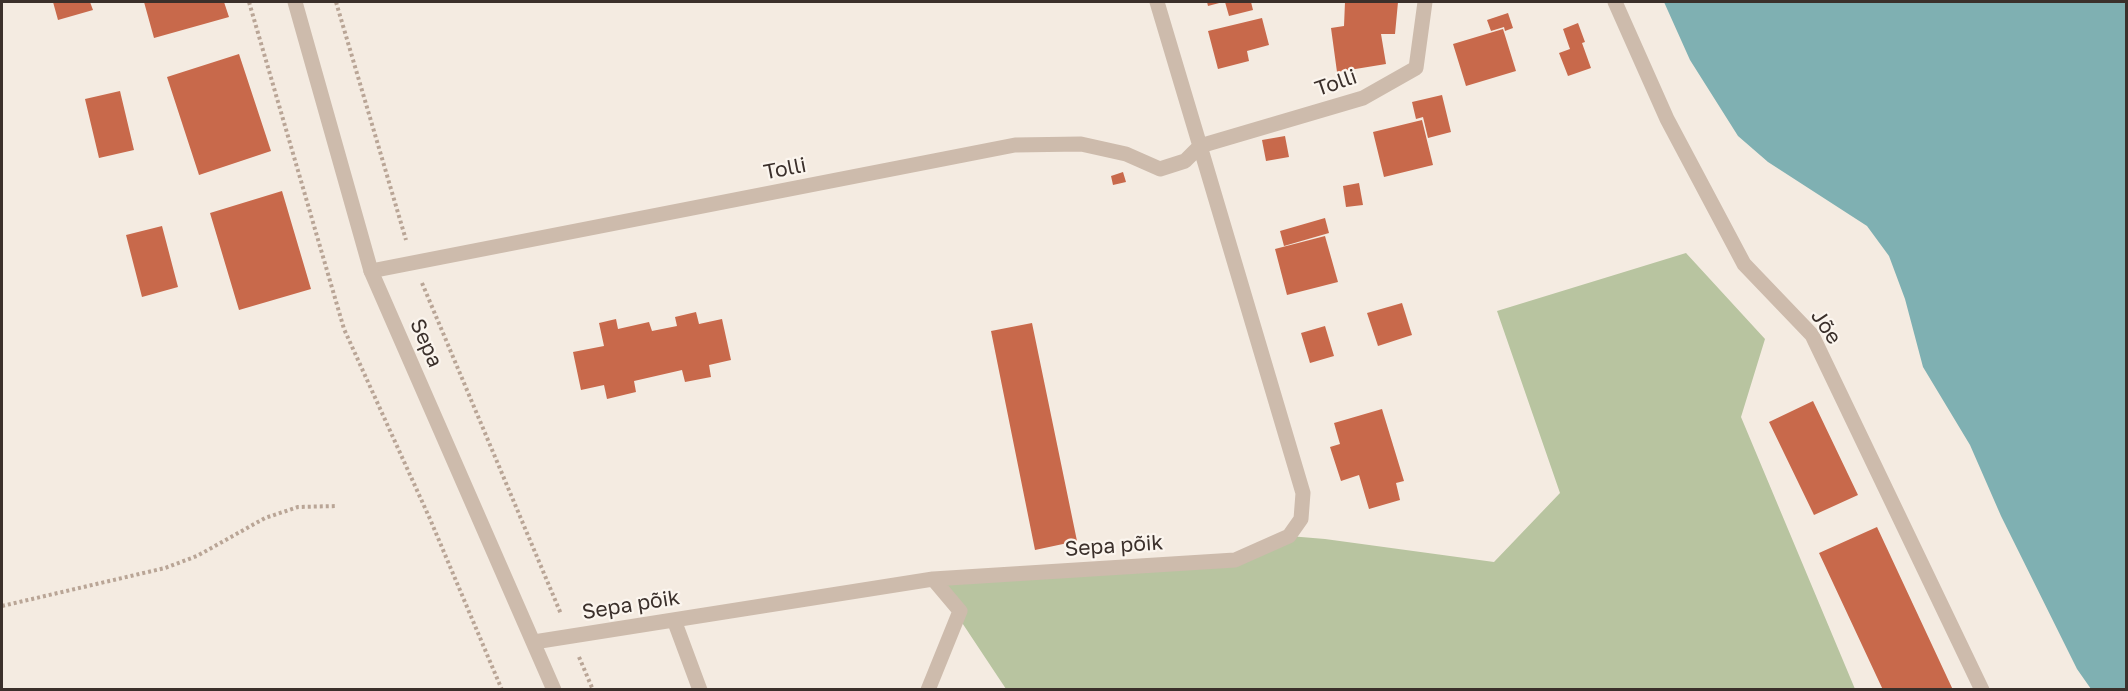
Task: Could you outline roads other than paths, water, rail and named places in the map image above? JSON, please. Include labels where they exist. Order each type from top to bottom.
[{"type":"street","name":"Sepa","points":[[295,2],[371,271],[554,690]]},
{"type":"street","points":[[1157,2],[1200,146]]},
{"type":"street","name":"Tolli","points":[[371,271],[1015,145],[1081,144],[1126,154],[1160,169],[1185,161],[1200,146],[1364,98],[1416,69],[1425,2]]},
{"type":"street","name":"Jõe","points":[[1616,2],[1667,119],[1744,264],[1812,335],[1982,690]]},
{"type":"street","name":"Sepa põik","points":[[534,642],[933,579],[1235,560],[1289,536],[1301,519],[1303,493],[1200,146]]},
{"type":"street","points":[[928,690],[960,611],[933,579]]},
{"type":"street","points":[[674,620],[700,690]]},
{"type":"water","points":[[1664,2],[2126,2],[2126,689],[2091,689],[2077,669],[2001,516],[1970,445],[1923,367],[1905,299],[1889,256],[1867,226],[1768,162],[1738,136],[1690,60]]}]
